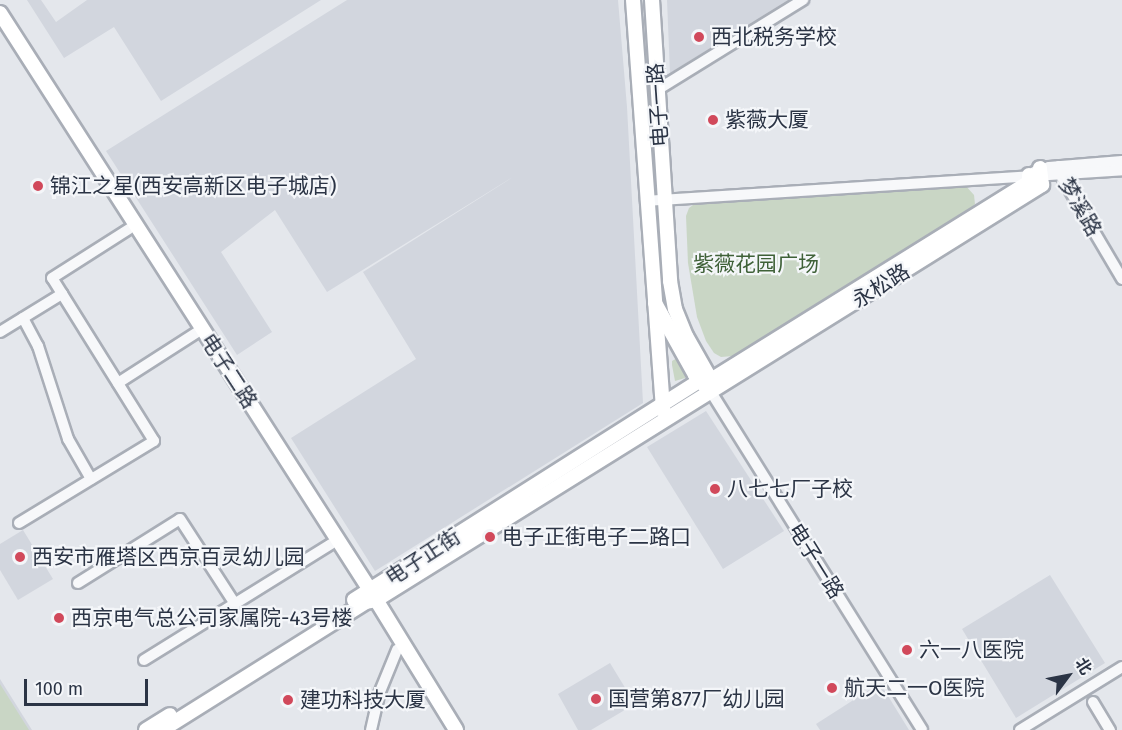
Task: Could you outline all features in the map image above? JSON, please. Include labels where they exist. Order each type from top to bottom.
[{"type":"main road","name":"电子一路","points":[[633,0],[653,298],[664,419]]},
{"type":"main road","name":"电子一路","points":[[652,0],[670,281],[675,309],[707,384]]},
{"type":"main road","name":"电子二路","points":[[0,13],[369,597],[456,730]]},
{"type":"main road","name":"电子二路","points":[[0,28],[331,544],[369,597],[397,650],[446,730]]},
{"type":"main road","name":"永松路","points":[[707,384],[1029,182],[1036,173]]},
{"type":"main road","name":"电子一路","points":[[653,298],[707,384]]},
{"type":"main road","name":"电子正街","points":[[165,729],[662,404],[707,384]]},
{"type":"main road","name":"电子正街","points":[[146,730],[664,419],[707,384]]},
{"type":"street","points":[[657,90],[803,0]]},
{"type":"street","points":[[646,201],[1036,173],[1122,161]]},
{"type":"street","points":[[1059,170],[1122,170]]},
{"type":"street","name":"梦溪路","points":[[1059,170],[1122,279]]},
{"type":"street","points":[[19,523],[154,441],[52,278],[129,229]]},
{"type":"street","points":[[0,332],[62,294]]},
{"type":"street","points":[[23,318],[38,346],[68,439],[91,479]]},
{"type":"street","points":[[118,383],[196,333]]},
{"type":"street","name":"电子一路","points":[[707,384],[922,730]]},
{"type":"street","points":[[78,583],[180,519],[235,604]]},
{"type":"street","points":[[144,660],[331,544]]},
{"type":"street","points":[[371,730],[380,694],[397,650]]},
{"type":"street","points":[[1020,730],[1122,667]]},
{"type":"street","points":[[1093,702],[1110,730]]},
{"type":"shaded area","points":[[27,0],[41,0],[56,22],[87,0],[321,0],[161,101],[114,27],[64,58]]},
{"type":"shaded area","points":[[347,0],[618,0],[627,107],[643,403],[375,571],[291,438],[416,359],[363,272],[513,177],[327,292],[275,210],[221,252],[272,332],[237,355],[106,151]]},
{"type":"shaded area","name":"西北税务学校","points":[[667,0],[788,0],[670,73]]},
{"type":"shaded area","name":"八七七厂子校","points":[[706,411],[784,531],[723,569],[647,447]]},
{"type":"shaded area","name":"西安市雁塔区西京百灵幼儿园","points":[[23,530],[53,579],[18,600],[0,570],[0,544]]},
{"type":"shaded area","points":[[1050,575],[1105,663],[1016,718],[962,629]]},
{"type":"shaded area","name":"国营第877厂幼儿园","points":[[610,663],[635,704],[591,730],[578,730],[558,694]]},
{"type":"shaded area","points":[[0,679],[32,730],[0,730]]},
{"type":"shaded area","points":[[880,683],[909,730],[820,730],[816,724]]},
{"type":"green space","name":"紫薇花园广场","points":[[965,185],[974,195],[975,204],[972,207],[733,356],[721,357],[714,353],[706,341],[697,317],[688,263],[686,216],[693,205]]},
{"type":"green space","points":[[679,357],[687,374],[685,378],[675,381],[672,361]]},
{"type":"green space","points":[[0,684],[29,730],[0,730]]},
{"type":"place","name":"西北税务学校","points":[[699,37]]},
{"type":"place","name":"紫薇大厦","points":[[713,120]]},
{"type":"place","name":"锦江之星(西安高新区电子城店)","points":[[38,186]]},
{"type":"place","name":"八七七厂子校","points":[[715,489]]},
{"type":"place","name":"电子正街电子二路口","points":[[490,537]]},
{"type":"place","name":"西安市雁塔区西京百灵幼儿园","points":[[20,557]]},
{"type":"place","name":"西京电气总公司家属院-43号楼","points":[[59,618]]},
{"type":"place","name":"六一八医院","points":[[907,650]]},
{"type":"place","name":"航天二一O医院","points":[[832,688]]},
{"type":"place","name":"国营第877厂幼儿园","points":[[596,699]]},
{"type":"place","name":"建功科技大厦","points":[[288,700]]}]
